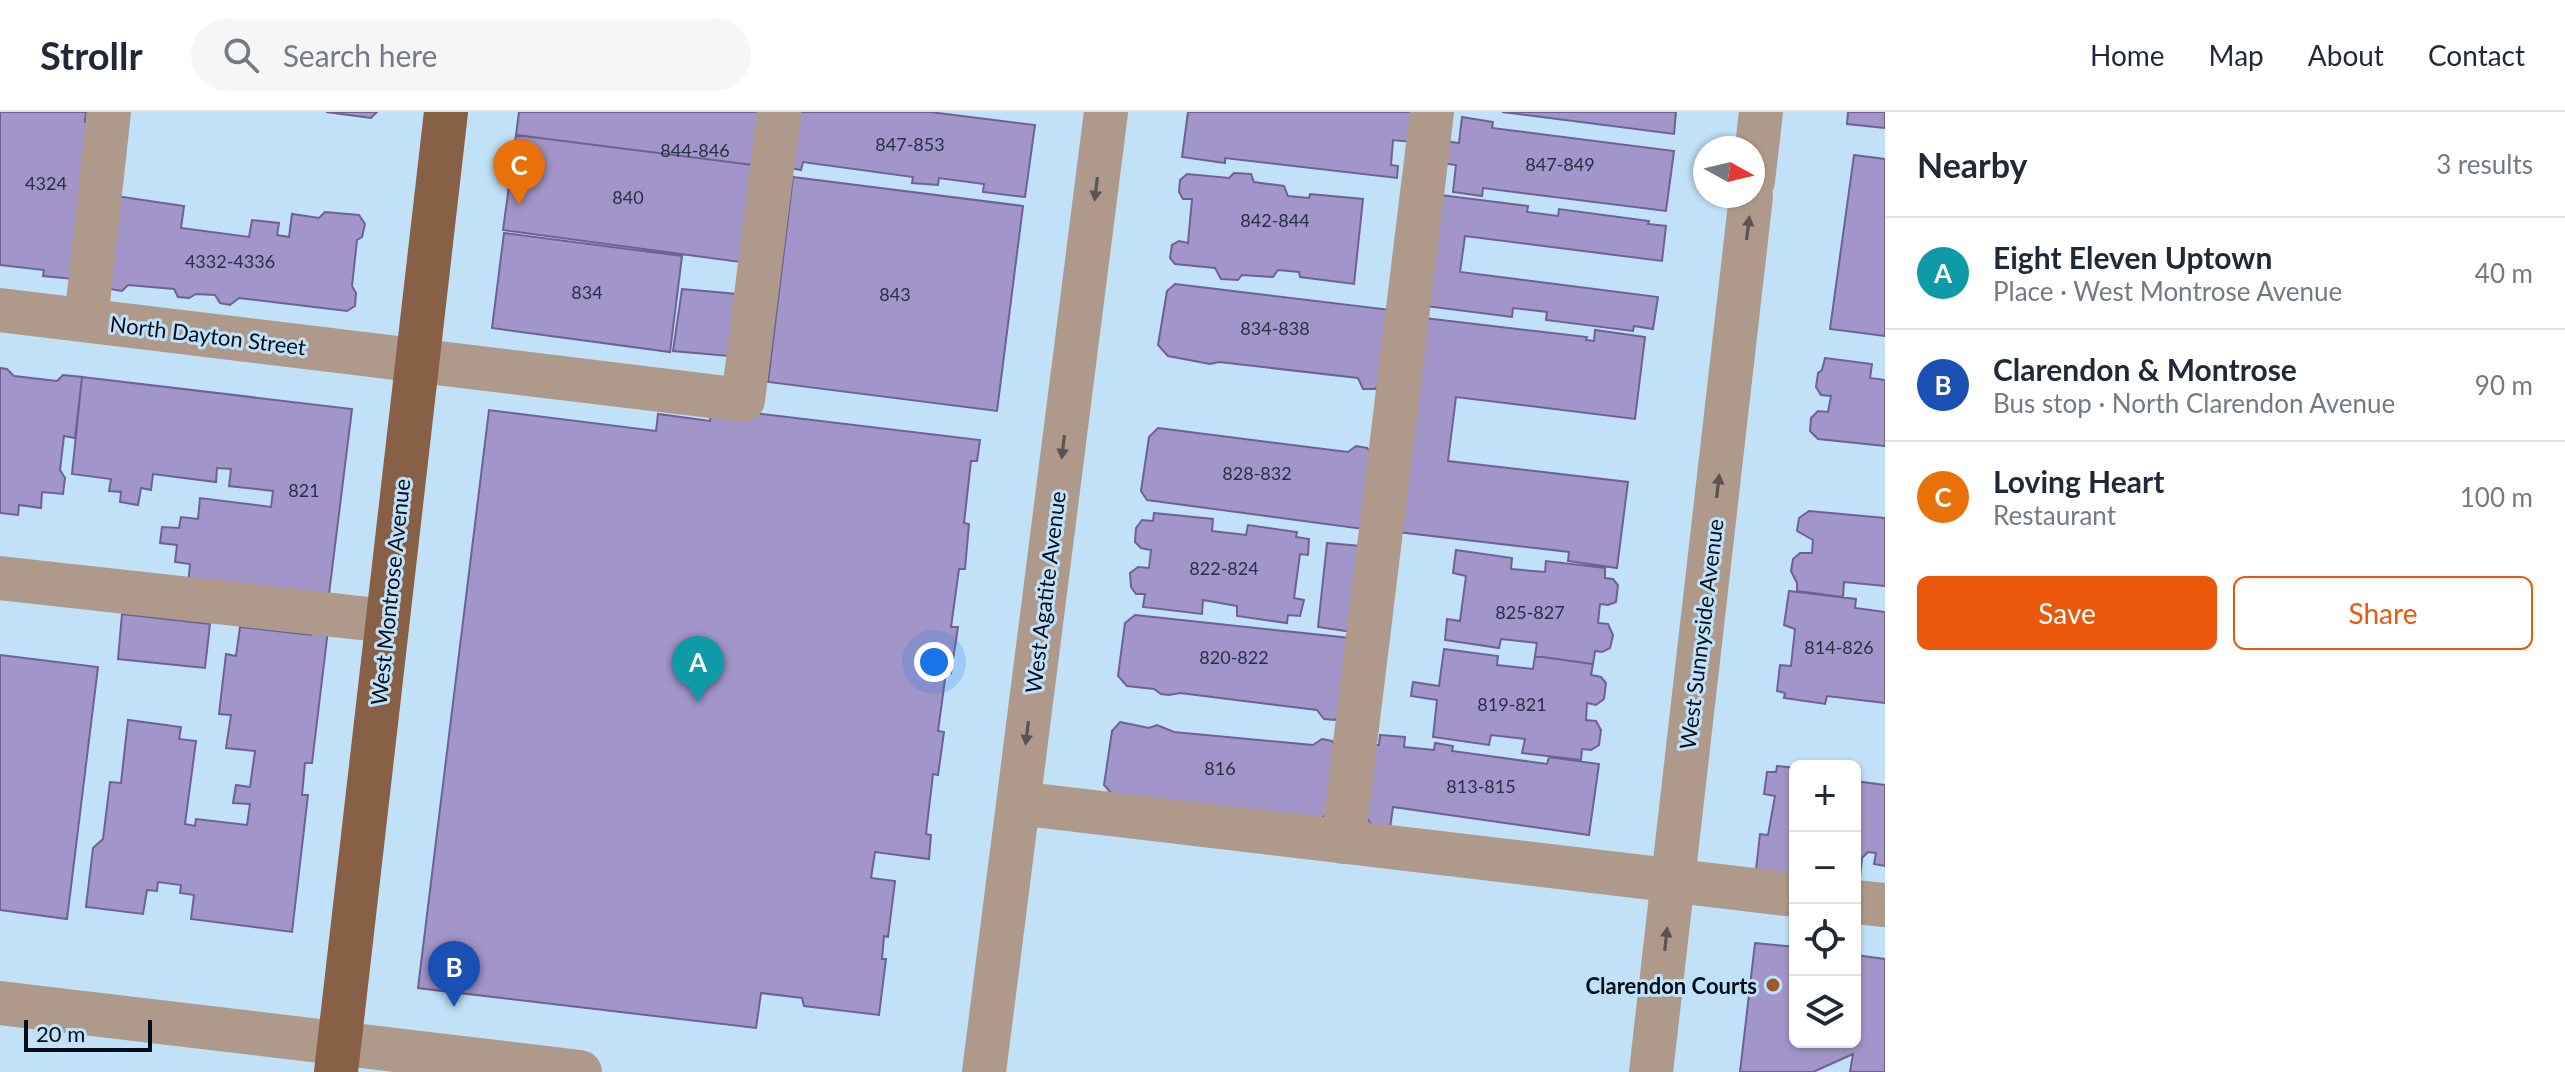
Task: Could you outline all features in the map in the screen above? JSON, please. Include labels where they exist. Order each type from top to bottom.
[{"type":"main road","name":"West Montrose Avenue","points":[[338,1058],[446,112]]},
{"type":"street","points":[[86,320],[109,112]]},
{"type":"street","name":"North Dayton Street","points":[[0,310],[743,400],[779,112]]},
{"type":"street","name":"West Agatite Avenue","points":[[984,1072],[1106,112]]},
{"type":"street","points":[[1343,842],[1432,112]]},
{"type":"street","points":[[1758,136],[1761,112]]},
{"type":"street","name":"West Sunnyside Avenue","points":[[1651,1072],[1750,208]]},
{"type":"street","points":[[0,578],[387,621]]},
{"type":"street","points":[[1018,803],[1789,894]]},
{"type":"street","points":[[1861,903],[1885,905]]},
{"type":"street","points":[[0,1003],[338,1058],[580,1072]]},
{"type":"building","points":[[0,112],[86,112],[85,122],[100,124],[74,279],[43,276],[44,270],[0,265]]},
{"type":"building","points":[[326,112],[377,112],[371,118]]},
{"type":"building","points":[[519,112],[760,112],[753,165],[516,135]]},
{"type":"building","points":[[792,112],[930,112],[1035,125],[1025,197],[983,192],[984,184],[939,178],[938,185],[912,183],[913,177],[803,162],[801,170],[785,167]]},
{"type":"building","points":[[1188,112],[1415,112],[1412,142],[1393,140],[1391,165],[1398,166],[1397,178],[1225,158],[1225,163],[1182,157]]},
{"type":"building","points":[[1502,112],[1676,112],[1674,134]]},
{"type":"building","points":[[1848,112],[1885,112],[1885,128],[1847,124]]},
{"type":"building","points":[[1462,117],[1493,122],[1492,128],[1674,151],[1666,211],[1483,188],[1482,196],[1453,192],[1456,165],[1441,163],[1444,141],[1459,143]]},
{"type":"building","points":[[516,135],[753,165],[740,262],[503,230]]},
{"type":"building","points":[[1854,155],[1885,159],[1885,336],[1830,329]]},
{"type":"building","points":[[1234,173],[1251,174],[1254,182],[1284,186],[1288,196],[1309,198],[1310,194],[1363,199],[1354,284],[1300,277],[1299,272],[1278,270],[1273,277],[1242,275],[1238,280],[1221,279],[1215,268],[1175,264],[1170,258],[1172,245],[1179,241],[1188,243],[1192,199],[1183,199],[1179,192],[1180,180],[1187,174],[1229,178]]},
{"type":"building","points":[[793,177],[1023,206],[997,411],[768,382]]},
{"type":"building","points":[[1440,195],[1528,206],[1527,212],[1558,216],[1559,209],[1666,226],[1662,261],[1465,236],[1460,272],[1658,297],[1653,329],[1634,326],[1633,331],[1546,320],[1547,312],[1513,308],[1512,317],[1425,306]]},
{"type":"building","points":[[116,196],[184,206],[181,228],[249,237],[252,220],[279,223],[277,235],[289,237],[292,214],[319,218],[325,212],[359,215],[365,224],[362,237],[357,240],[352,286],[356,293],[355,306],[347,311],[239,298],[230,305],[220,303],[215,295],[178,297],[174,289],[128,285],[122,291],[110,289]]},
{"type":"building","points":[[504,233],[682,256],[670,352],[492,328]]},
{"type":"building","points":[[1175,284],[1391,310],[1382,382],[1375,389],[1363,389],[1358,378],[1219,362],[1210,364],[1168,356],[1158,345],[1167,291]]},
{"type":"building","points":[[682,289],[737,294],[729,356],[673,351]]},
{"type":"building","points":[[1424,318],[1587,337],[1586,340],[1594,341],[1595,330],[1645,337],[1635,419],[1456,397],[1448,461],[1628,482],[1617,568],[1568,561],[1569,552],[1398,532]]},
{"type":"building","points":[[1825,358],[1872,364],[1870,378],[1885,380],[1885,446],[1818,439],[1810,431],[1811,418],[1818,411],[1828,412],[1831,396],[1821,395],[1816,387]]},
{"type":"building","points":[[0,368],[7,369],[14,376],[57,381],[63,375],[82,377],[75,438],[64,436],[60,470],[65,478],[63,494],[42,492],[41,508],[19,505],[18,515],[0,513]]},
{"type":"building","points":[[82,377],[352,409],[328,602],[188,585],[190,564],[175,562],[177,545],[160,543],[162,527],[179,528],[181,517],[198,519],[200,498],[271,507],[273,491],[229,486],[231,469],[217,468],[216,482],[153,474],[151,490],[141,488],[138,505],[120,502],[121,492],[109,491],[111,479],[72,474]]},
{"type":"building","points":[[712,408],[980,440],[977,461],[971,461],[964,523],[969,524],[965,569],[959,569],[951,627],[958,627],[951,673],[946,672],[938,731],[944,732],[938,775],[933,774],[926,834],[931,835],[929,859],[875,852],[871,878],[895,881],[888,937],[884,936],[882,959],[886,959],[879,1015],[804,1006],[802,998],[761,993],[756,1028],[418,988],[489,410],[656,431],[658,414],[710,421]]},
{"type":"building","points":[[1158,428],[1348,452],[1356,446],[1367,448],[1373,456],[1363,529],[1147,500],[1141,491],[1149,437]]},
{"type":"building","points":[[1809,511],[1885,518],[1885,586],[1844,582],[1843,597],[1797,591],[1791,571],[1793,559],[1800,553],[1812,553],[1813,540],[1797,531],[1799,518]]},
{"type":"building","points":[[1154,513],[1213,519],[1212,531],[1246,535],[1248,525],[1297,532],[1296,537],[1309,539],[1308,555],[1300,554],[1294,598],[1304,600],[1300,616],[1288,615],[1287,623],[1237,616],[1237,606],[1203,600],[1202,614],[1143,607],[1145,594],[1136,594],[1131,587],[1130,573],[1138,567],[1149,568],[1151,550],[1141,548],[1135,542],[1136,528],[1142,520],[1153,521]]},
{"type":"building","points":[[1327,543],[1361,546],[1353,632],[1318,627]]},
{"type":"building","points":[[1456,550],[1512,558],[1511,569],[1545,572],[1546,561],[1605,568],[1605,578],[1613,579],[1618,585],[1616,602],[1600,604],[1598,623],[1608,624],[1613,635],[1610,648],[1595,651],[1593,664],[1535,656],[1537,643],[1501,639],[1499,648],[1445,640],[1447,619],[1460,621],[1466,576],[1453,573]]},
{"type":"building","points":[[1789,591],[1856,599],[1855,608],[1885,612],[1885,703],[1827,696],[1825,704],[1784,698],[1785,693],[1777,691],[1780,665],[1791,666],[1795,629],[1784,625]]},
{"type":"building","points":[[122,614],[210,624],[205,668],[118,659]]},
{"type":"building","points":[[1135,615],[1350,638],[1341,713],[1335,720],[1324,719],[1317,710],[1180,693],[1161,694],[1154,689],[1127,686],[1118,676],[1125,623]]},
{"type":"building","points":[[240,627],[311,635],[311,628],[328,630],[312,763],[305,763],[302,795],[308,795],[292,932],[191,919],[194,895],[180,893],[181,885],[158,882],[157,891],[147,890],[143,914],[86,907],[93,848],[103,839],[110,782],[121,783],[128,720],[181,727],[179,739],[196,741],[185,824],[195,826],[196,819],[247,825],[250,804],[233,803],[236,785],[250,787],[255,751],[226,748],[231,715],[219,714],[226,654],[236,656]]},
{"type":"building","points":[[1444,649],[1498,656],[1497,665],[1533,669],[1535,656],[1593,664],[1591,675],[1601,677],[1606,683],[1604,699],[1596,705],[1587,703],[1586,720],[1596,721],[1601,730],[1599,745],[1591,750],[1582,749],[1581,760],[1522,753],[1525,739],[1491,735],[1489,745],[1433,737],[1437,700],[1411,696],[1413,682],[1439,686]]},
{"type":"building","points":[[0,655],[98,667],[67,919],[0,910]]},
{"type":"building","points":[[1120,722],[1149,728],[1157,725],[1174,732],[1313,745],[1322,739],[1332,741],[1337,750],[1328,812],[1318,823],[1112,794],[1104,785],[1112,731]]},
{"type":"building","points":[[1380,735],[1405,737],[1404,747],[1434,750],[1435,743],[1453,746],[1452,751],[1547,764],[1549,757],[1599,764],[1589,835],[1393,807],[1390,828],[1372,825],[1363,814],[1372,745],[1379,745]]},
{"type":"building","points":[[1777,766],[1789,767],[1789,875],[1756,870],[1760,834],[1768,835],[1775,796],[1764,794],[1767,772],[1776,772]]},
{"type":"building","points":[[1861,782],[1885,785],[1885,866],[1874,864],[1876,853],[1868,852],[1862,858],[1861,867]]},
{"type":"building","name":"Clarendon Courts","points":[[1755,943],[1789,946],[1789,1048],[1861,1048],[1861,956],[1885,959],[1885,1072],[1850,1072],[1853,1054],[1813,1072],[1740,1072]]},
{"type":"place","name":"Loving Heart","points":[[519,205]]},
{"type":"place","name":"Eight Eleven Uptown","points":[[698,702]]},
{"type":"place","name":"Clarendon Courts","points":[[1773,985]]},
{"type":"place","name":"Clarendon & Montrose","points":[[454,1007]]}]
